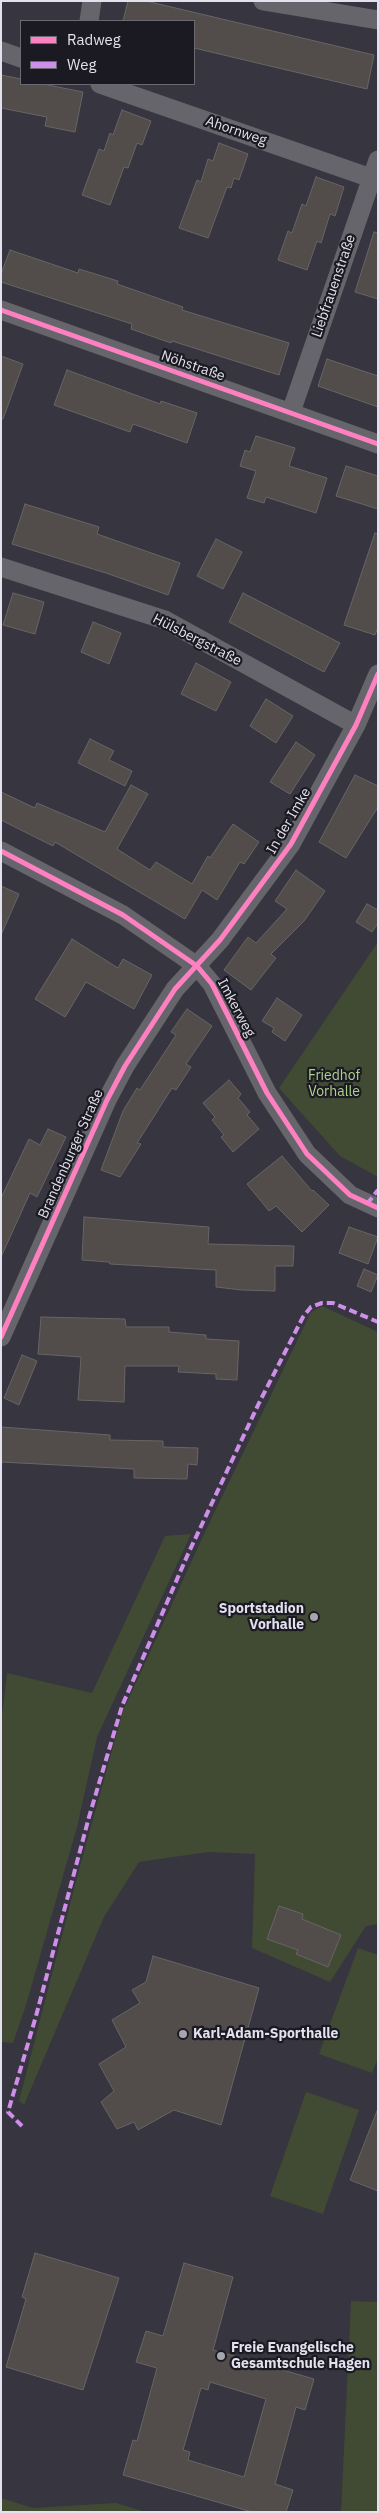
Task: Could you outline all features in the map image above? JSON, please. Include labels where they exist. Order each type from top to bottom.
[{"type":"street","points":[[89,20],[92,1]]},
{"type":"street","points":[[263,1],[378,20]]},
{"type":"street","points":[[1,51],[20,58]]},
{"type":"street","name":"Ahornweg","points":[[103,85],[371,178]]},
{"type":"street","name":"Liebfrauenstraße","points":[[291,412],[378,160]]},
{"type":"street","name":"Nöhstraße","points":[[1,310],[378,444]]},
{"type":"street","name":"Hülsbergstraße","points":[[1,567],[165,620],[356,725]]},
{"type":"street","name":"In der Imke","points":[[197,966],[226,933],[291,844],[356,725],[378,674]]},
{"type":"street","name":"Imkerweg","points":[[1,851],[123,915],[197,966],[212,984],[267,1093],[307,1154],[350,1195],[378,1208]]},
{"type":"street","name":"Brandenburger Straße","points":[[1,1337],[107,1100],[125,1066],[175,989],[197,966]]},
{"type":"green space","name":"Friedhof Vorhalle","points":[[378,942],[378,1177],[340,1156],[279,1088]]},
{"type":"green space","points":[[322,1306],[378,1332],[378,1924],[366,1926],[330,1982],[252,1948],[255,1854],[208,1852],[139,1862],[104,1917],[24,2105],[19,2101],[80,1866],[123,1711],[205,1532],[311,1312]]},
{"type":"green space","points":[[191,1534],[97,1737],[77,1827],[26,2005],[13,2043],[1,2042],[1,1723],[7,1673],[92,1693],[165,1536]]},
{"type":"green space","points":[[358,1948],[378,1955],[378,2058],[372,2073],[319,2054]]},
{"type":"green space","points":[[306,2092],[359,2110],[323,2214],[270,2196]]},
{"type":"green space","points":[[351,2301],[378,2302],[378,2512],[341,2512]]},
{"type":"green space","points":[[1,2498],[33,2508],[116,2503],[145,2512],[1,2512]]},
{"type":"building","points":[[128,1],[146,1],[374,55],[367,89],[195,48],[195,20],[123,20]]},
{"type":"building","points":[[1,75],[20,79],[20,85],[48,85],[83,92],[75,132],[45,126],[47,117],[1,108]]},
{"type":"building","points":[[122,110],[151,121],[142,145],[137,143],[128,168],[124,167],[110,205],[82,195],[99,149],[104,151],[110,133],[113,135]]},
{"type":"building","points":[[219,143],[248,154],[239,180],[234,178],[231,188],[227,187],[208,238],[179,228],[197,180],[201,182],[208,159],[213,161]]},
{"type":"building","points":[[316,177],[344,187],[335,216],[330,214],[321,243],[317,241],[307,270],[278,260],[288,231],[292,233],[302,204],[306,206]]},
{"type":"building","points":[[374,232],[378,233],[378,299],[355,292]]},
{"type":"building","points":[[10,250],[78,273],[79,269],[118,281],[117,284],[183,307],[182,310],[289,343],[279,375],[172,341],[171,343],[131,329],[132,324],[1,282],[1,274]]},
{"type":"building","points":[[1,356],[23,364],[3,419],[1,419]]},
{"type":"building","points":[[327,359],[378,376],[378,407],[318,386]]},
{"type":"building","points":[[67,370],[160,404],[161,401],[197,413],[187,443],[133,424],[130,432],[54,405]]},
{"type":"building","points":[[256,436],[295,448],[289,466],[327,478],[316,513],[266,497],[264,503],[247,498],[256,471],[240,466],[245,450],[250,452]]},
{"type":"building","points":[[346,466],[378,476],[378,509],[336,496]]},
{"type":"building","points":[[25,504],[99,527],[97,534],[180,563],[168,595],[106,573],[12,544]]},
{"type":"building","points":[[375,533],[378,534],[378,627],[375,635],[344,625]]},
{"type":"building","points":[[216,539],[242,552],[223,589],[197,576]]},
{"type":"building","points":[[13,593],[44,602],[35,634],[3,625]]},
{"type":"building","points":[[243,593],[340,643],[324,672],[229,622]]},
{"type":"building","points":[[93,622],[121,633],[109,664],[81,652]]},
{"type":"building","points":[[196,663],[231,682],[216,711],[181,694]]},
{"type":"building","points":[[266,699],[293,716],[276,743],[250,726]]},
{"type":"building","points":[[90,739],[114,751],[109,760],[132,771],[125,786],[78,763]]},
{"type":"building","points":[[296,742],[315,755],[290,794],[270,782]]},
{"type":"building","points":[[355,775],[378,786],[378,807],[346,858],[319,842]]},
{"type":"building","points":[[131,785],[148,794],[117,849],[150,870],[156,862],[192,884],[208,856],[210,858],[233,824],[259,842],[244,864],[240,862],[217,900],[202,890],[185,919],[55,842],[53,846],[1,820],[1,792],[35,808],[37,803],[105,832]]},
{"type":"building","points":[[296,870],[325,891],[304,921],[271,954],[276,958],[251,990],[224,970],[248,937],[256,943],[287,909],[275,901]]},
{"type":"building","points":[[1,886],[19,894],[1,935]]},
{"type":"building","points":[[367,904],[378,910],[378,923],[372,932],[356,922]]},
{"type":"building","points":[[72,939],[118,968],[123,959],[152,975],[134,1009],[86,982],[65,1017],[35,999]]},
{"type":"building","points":[[277,998],[302,1015],[285,1041],[272,1032],[274,1028],[262,1021]]},
{"type":"building","points":[[187,1009],[212,1026],[186,1064],[191,1067],[176,1090],[172,1088],[137,1143],[141,1144],[120,1177],[101,1170],[123,1111],[137,1088],[140,1090],[176,1035],[171,1032]]},
{"type":"building","points":[[229,1080],[241,1094],[238,1098],[250,1112],[247,1115],[259,1129],[233,1152],[221,1137],[224,1135],[212,1120],[215,1117],[203,1103]]},
{"type":"building","points":[[48,1129],[66,1137],[37,1197],[30,1193],[1,1257],[1,1198],[29,1139],[40,1145]]},
{"type":"building","points":[[282,1156],[312,1191],[329,1205],[302,1232],[276,1206],[269,1211],[247,1184]]},
{"type":"building","points":[[84,1217],[209,1227],[208,1244],[294,1246],[293,1266],[275,1266],[275,1291],[216,1287],[216,1270],[110,1264],[109,1262],[82,1260]]},
{"type":"building","points":[[349,1227],[378,1237],[368,1264],[339,1253]]},
{"type":"building","points":[[364,1269],[378,1275],[371,1292],[357,1286]]},
{"type":"building","points":[[41,1317],[125,1319],[126,1327],[169,1327],[169,1332],[206,1335],[206,1339],[239,1341],[237,1380],[216,1379],[216,1374],[178,1372],[179,1366],[125,1366],[124,1402],[78,1400],[81,1357],[38,1354]]},
{"type":"building","points":[[22,1355],[37,1361],[19,1405],[4,1398]]},
{"type":"building","points":[[1,1427],[110,1435],[110,1440],[163,1441],[163,1447],[198,1448],[197,1465],[188,1464],[187,1479],[134,1478],[134,1469],[1,1462]]},
{"type":"building","points":[[279,1906],[303,1914],[302,1919],[341,1935],[328,1967],[296,1954],[298,1950],[267,1939]]},
{"type":"building","name":"Karl-Adam-Sporthalle","points":[[153,1956],[259,1988],[221,2125],[174,2110],[138,2130],[134,2122],[117,2129],[101,2102],[114,2091],[99,2064],[126,2047],[112,2020],[140,2003],[132,1990],[146,1982]]},
{"type":"building","points":[[378,2111],[378,2191],[350,2180]]},
{"type":"building","points":[[35,2253],[119,2278],[83,2390],[6,2367],[26,2299],[22,2297]]},
{"type":"building","points":[[184,2263],[233,2277],[213,2350],[314,2379],[305,2410],[296,2407],[275,2484],[293,2490],[286,2512],[252,2512],[123,2475],[133,2440],[137,2441],[157,2368],[136,2362],[146,2331],[163,2336]],"holes":[[[210,2382],[266,2399],[244,2477],[188,2460],[190,2452],[183,2450],[201,2388],[208,2390]]]},
{"type":"marked path","points":[[367,1204],[378,1190]]},
{"type":"marked path","points":[[22,2126],[8,2112],[36,2016],[89,1817],[122,1706],[188,1554],[259,1403],[303,1317],[311,1307],[322,1303],[333,1303],[378,1322]]},
{"type":"cycle path","points":[[1,310],[378,444]]},
{"type":"cycle path","points":[[1,1337],[107,1100],[125,1066],[175,989],[220,940],[291,844],[356,725],[378,674]]},
{"type":"cycle path","points":[[1,851],[123,915],[197,966],[212,984],[267,1093],[307,1154],[350,1195],[378,1208]]},
{"type":"place","name":"Sportstadion Vorhalle","points":[[314,1617]]},
{"type":"place","name":"Karl-Adam-Sporthalle","points":[[183,2034]]},
{"type":"place","name":"Freie Evangelische Gesamtschule Hagen","points":[[221,2356]]}]
